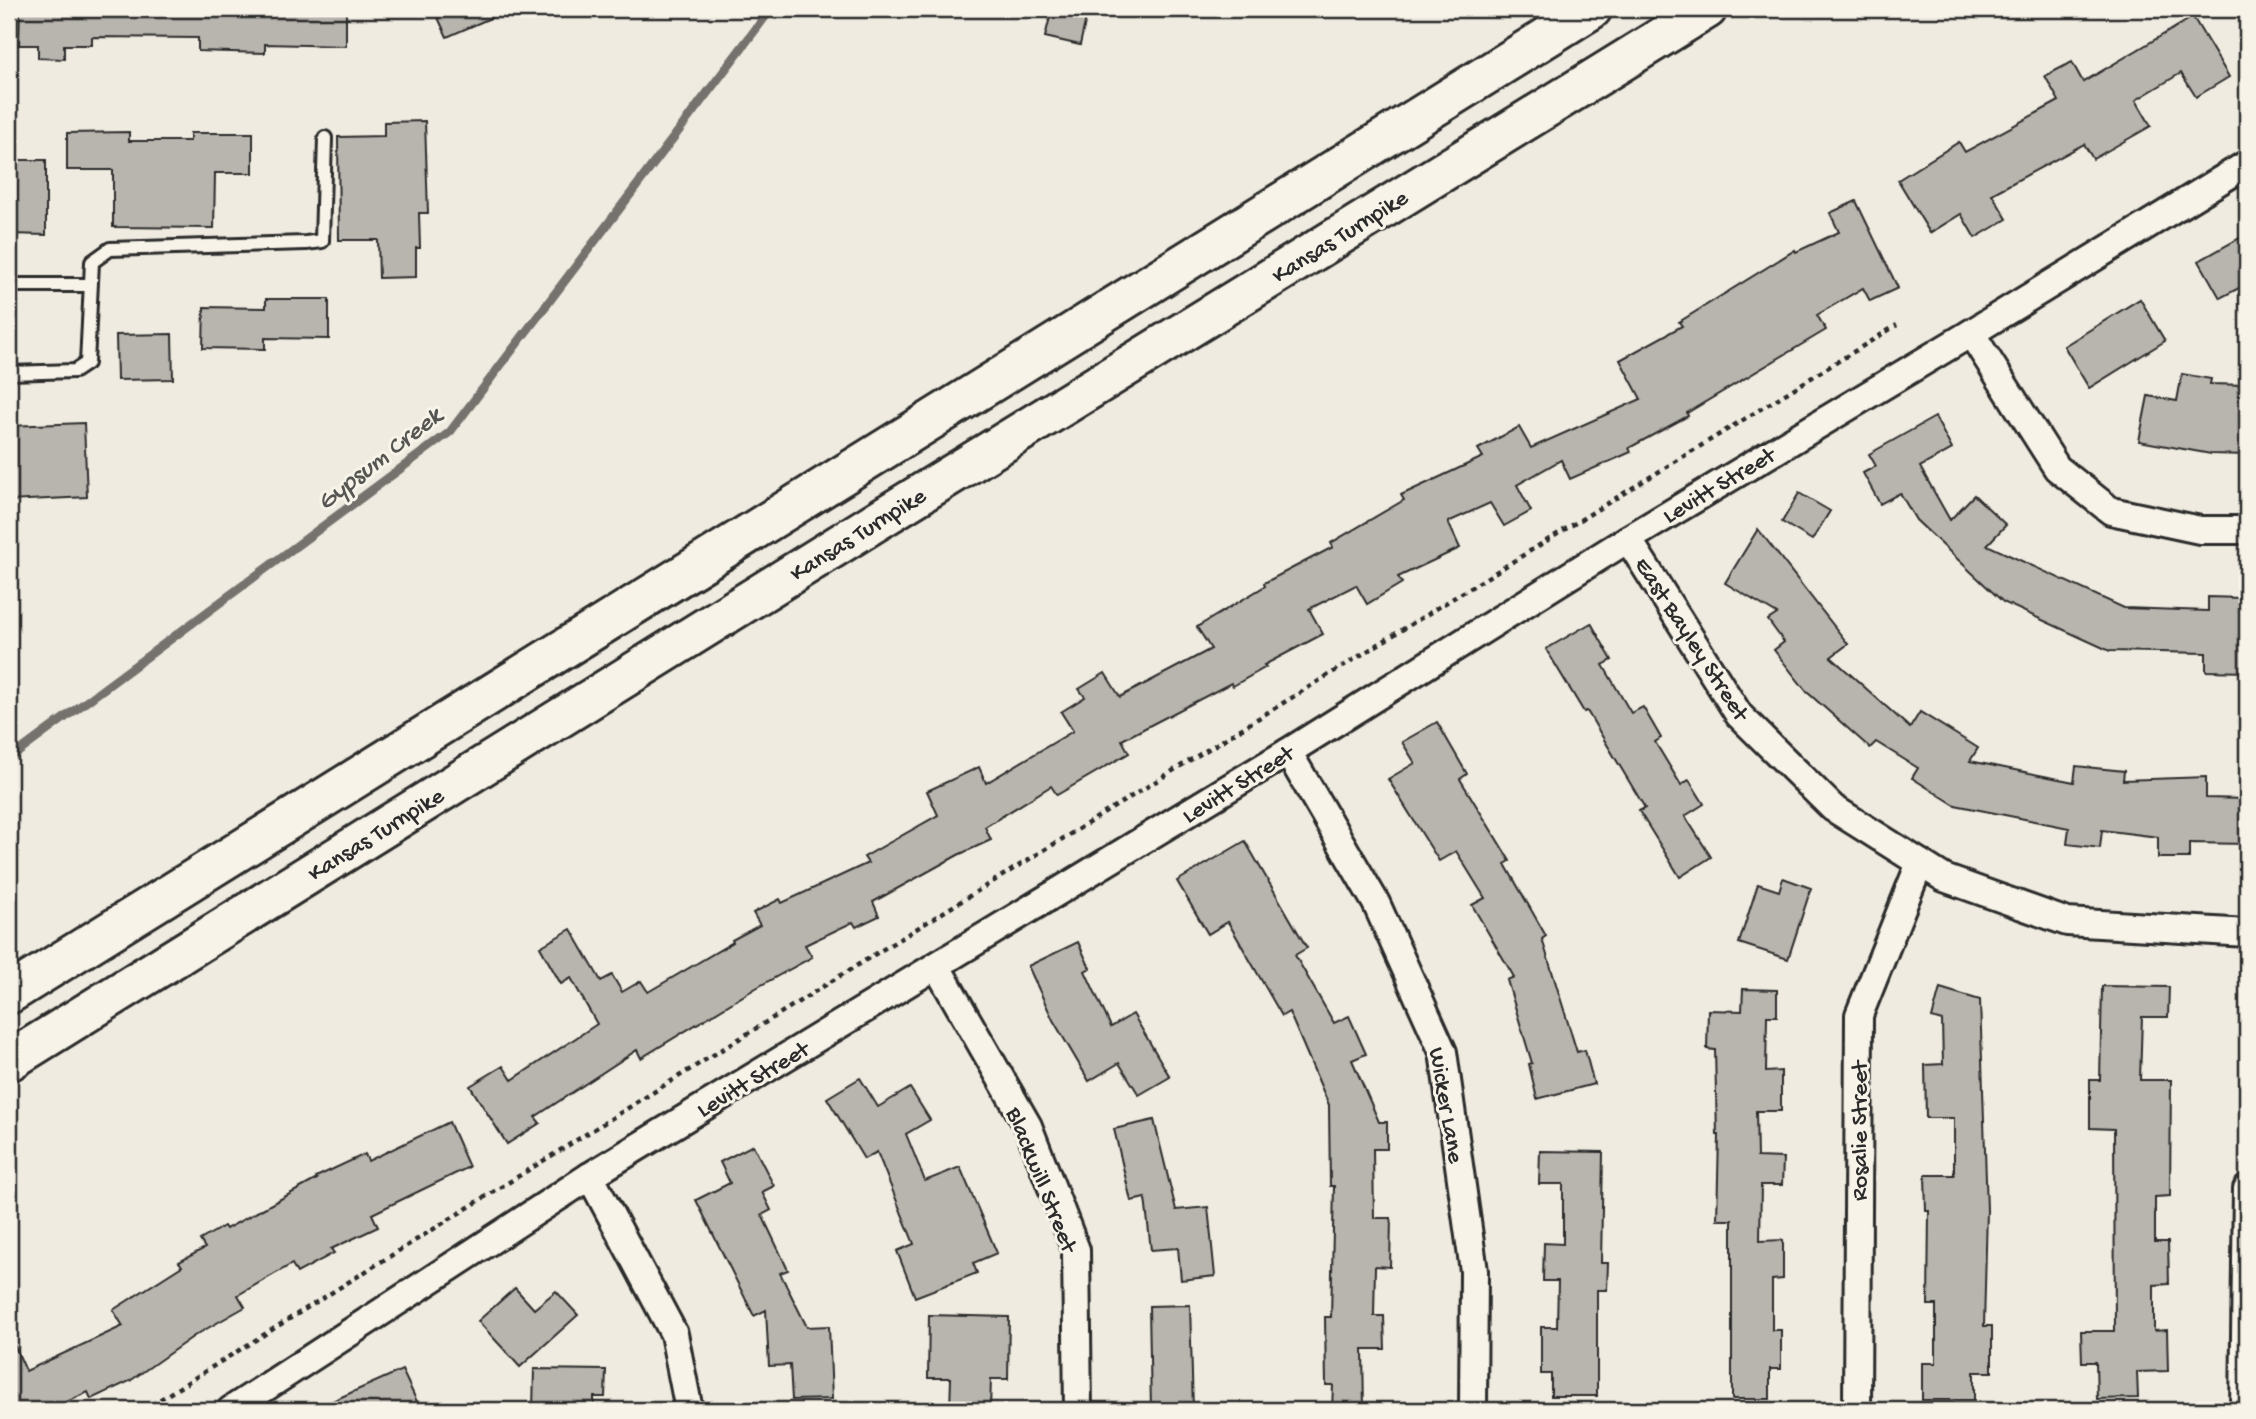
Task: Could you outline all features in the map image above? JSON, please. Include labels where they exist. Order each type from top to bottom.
[{"type":"highway","points":[[9,994],[1592,9]]},
{"type":"highway","name":"Kansas Turnpike","points":[[9,1061],[883,517],[1707,9]]},
{"type":"street","name":"Levitt Street","points":[[231,1410],[266,1401],[590,1176],[937,967],[1628,539],[2247,163]]},
{"type":"street","points":[[1971,332],[2057,468],[2111,511],[2200,530],[2247,530]]},
{"type":"street","name":"East Bayley Street","points":[[1628,539],[1739,715],[1833,808],[1944,878],[2067,922],[2247,933]]},
{"type":"street","name":"Wicker Lane","points":[[1288,752],[1376,903],[1443,1052],[1474,1270],[1473,1410]]},
{"type":"street","name":"Rosalie Street","points":[[1857,1410],[1859,1015],[1920,863]]},
{"type":"street","name":"Blackwill Street","points":[[937,967],[1028,1126],[1076,1250],[1077,1410]]},
{"type":"street","points":[[590,1176],[674,1334],[689,1410]]},
{"type":"street","points":[[2244,1410],[2247,1189]]},
{"type":"lane","points":[[9,373],[75,370],[87,363],[92,262],[110,249],[322,241],[325,138]]},
{"type":"lane","points":[[9,285],[90,285]]},
{"type":"path","points":[[143,1410],[842,975],[1897,325]]},
{"type":"building","points":[[20,9],[184,9],[184,13],[228,14],[228,9],[346,9],[346,46],[265,44],[265,53],[198,51],[198,38],[92,37],[92,45],[64,45],[64,59],[38,58],[38,45],[19,45]]},
{"type":"building","points":[[434,9],[511,9],[447,37]]},
{"type":"building","points":[[1052,9],[1088,9],[1080,45],[1045,37]]},
{"type":"building","points":[[2193,17],[2229,77],[2196,97],[2181,73],[2136,100],[2151,126],[2093,159],[2084,144],[1992,194],[2007,219],[1975,238],[1961,214],[1930,233],[1898,180],[1959,142],[1965,152],[2059,101],[2045,76],[2072,62],[2083,82]]},
{"type":"building","points":[[425,121],[428,213],[419,213],[420,248],[416,248],[416,277],[379,278],[378,240],[339,240],[338,137],[384,136],[384,122]]},
{"type":"building","points":[[129,132],[129,141],[190,141],[190,133],[253,133],[253,173],[215,173],[214,228],[113,227],[113,170],[67,170],[67,133]]},
{"type":"building","points":[[9,160],[46,160],[46,235],[9,234]]},
{"type":"building","points":[[1856,201],[1898,288],[1870,301],[1863,288],[1817,315],[1826,330],[1687,413],[1688,416],[1629,448],[1631,452],[1570,479],[1561,460],[1517,485],[1531,511],[1504,526],[1490,503],[1448,522],[1460,548],[1398,577],[1402,583],[1367,604],[1356,585],[1309,609],[1323,634],[1264,665],[1266,667],[1233,686],[1231,683],[1122,740],[1129,753],[1057,795],[1051,786],[985,827],[991,840],[873,902],[879,916],[856,927],[853,922],[805,945],[812,957],[641,1058],[637,1050],[535,1117],[540,1123],[507,1144],[470,1086],[503,1066],[512,1080],[597,1024],[571,978],[561,984],[540,947],[571,929],[601,981],[612,975],[622,992],[641,981],[648,992],[760,925],[753,913],[780,899],[782,903],[868,863],[864,857],[938,815],[927,791],[979,767],[986,783],[1073,731],[1061,712],[1085,697],[1079,689],[1105,673],[1120,697],[1211,649],[1197,627],[1265,586],[1264,583],[1333,547],[1331,543],[1404,500],[1401,495],[1483,457],[1478,449],[1519,427],[1531,448],[1641,399],[1620,360],[1682,326],[1679,322],[1795,250],[1796,252],[1839,232],[1830,213]]},
{"type":"building","points":[[2247,234],[2247,284],[2220,298],[2199,261]]},
{"type":"building","points":[[266,299],[329,299],[329,339],[265,338],[265,349],[203,348],[204,307],[266,308]]},
{"type":"building","points":[[2140,299],[2165,341],[2089,388],[2064,346]]},
{"type":"building","points":[[172,334],[173,379],[117,380],[116,335]]},
{"type":"building","points":[[2182,374],[2211,379],[2210,384],[2247,385],[2247,455],[2211,454],[2139,441],[2148,396],[2177,401]]},
{"type":"building","points":[[1935,417],[1952,449],[1920,467],[1950,520],[1974,495],[2006,525],[1987,545],[2124,608],[2208,611],[2208,597],[2242,598],[2241,638],[2247,639],[2247,672],[2206,671],[2206,653],[2110,651],[2003,602],[1916,520],[1900,493],[1880,504],[1863,473],[1876,466],[1869,454]]},
{"type":"building","points":[[84,423],[87,497],[9,501],[9,426]]},
{"type":"building","points":[[1799,493],[1830,511],[1812,540],[1782,522]]},
{"type":"building","points":[[1758,529],[1848,644],[1831,657],[1910,728],[1920,712],[1978,748],[1970,761],[2074,782],[2076,766],[2124,771],[2123,780],[2206,777],[2206,798],[2247,799],[2247,844],[2189,843],[2189,858],[2158,858],[2158,837],[2102,830],[2100,848],[2067,844],[2069,828],[1955,805],[1912,778],[1918,768],[1876,742],[1870,748],[1807,692],[1774,650],[1784,642],[1768,620],[1777,614],[1725,583]]},
{"type":"building","points":[[1591,623],[1612,660],[1603,665],[1631,713],[1643,707],[1661,738],[1655,742],[1681,785],[1689,780],[1704,804],[1685,816],[1711,857],[1680,877],[1639,811],[1645,808],[1546,649]]},
{"type":"building","points":[[1437,722],[1467,774],[1460,779],[1510,861],[1505,864],[1546,936],[1542,939],[1577,1052],[1585,1050],[1594,1084],[1537,1099],[1529,1064],[1532,1063],[1507,980],[1514,977],[1472,905],[1485,898],[1456,851],[1439,861],[1388,779],[1415,763],[1402,742]]},
{"type":"building","points":[[1245,841],[1307,948],[1295,955],[1334,1023],[1349,1016],[1366,1054],[1352,1060],[1379,1122],[1387,1122],[1387,1149],[1373,1149],[1374,1218],[1391,1218],[1390,1267],[1375,1266],[1374,1316],[1384,1316],[1385,1349],[1363,1349],[1364,1410],[1332,1410],[1333,1385],[1326,1385],[1325,1317],[1331,1317],[1334,1186],[1330,1186],[1329,1105],[1289,1012],[1282,1016],[1228,922],[1208,934],[1177,881]]},
{"type":"building","points":[[1783,878],[1811,888],[1788,959],[1739,943],[1758,884],[1779,891]]},
{"type":"building","points":[[1078,942],[1090,968],[1085,971],[1111,1027],[1133,1014],[1170,1077],[1139,1095],[1119,1063],[1089,1081],[1053,1020],[1028,966]]},
{"type":"building","points":[[2102,986],[2169,987],[2168,1017],[2142,1017],[2140,1080],[2171,1080],[2170,1196],[2155,1197],[2155,1242],[2168,1242],[2169,1284],[2154,1285],[2154,1331],[2167,1330],[2168,1371],[2137,1372],[2138,1398],[2097,1399],[2096,1362],[2082,1362],[2081,1331],[2115,1331],[2114,1129],[2090,1128],[2090,1080],[2100,1080]]},
{"type":"building","points":[[1940,988],[1980,1000],[1987,1210],[1984,1326],[1992,1326],[1992,1372],[1974,1372],[1974,1400],[1922,1400],[1922,1363],[1936,1363],[1936,1305],[1928,1305],[1929,1211],[1926,1211],[1925,1175],[1954,1175],[1954,1118],[1926,1118],[1925,1065],[1943,1064],[1942,1021],[1932,1018]]},
{"type":"building","points":[[1743,989],[1777,990],[1777,1016],[1767,1016],[1766,1072],[1781,1071],[1781,1111],[1756,1111],[1757,1157],[1783,1158],[1782,1185],[1761,1185],[1760,1241],[1783,1240],[1783,1279],[1772,1280],[1772,1330],[1781,1330],[1781,1369],[1770,1369],[1770,1399],[1732,1399],[1732,1220],[1717,1220],[1719,1135],[1715,1050],[1707,1049],[1708,1010],[1742,1011]]},
{"type":"building","points":[[860,1078],[878,1107],[910,1088],[930,1120],[906,1134],[925,1181],[960,1167],[997,1253],[973,1263],[977,1273],[915,1297],[897,1251],[914,1244],[877,1152],[864,1159],[827,1098]]},
{"type":"building","points":[[1154,1120],[1176,1210],[1208,1207],[1215,1276],[1181,1280],[1178,1248],[1151,1250],[1145,1198],[1131,1201],[1114,1129]]},
{"type":"building","points":[[449,1122],[469,1167],[372,1214],[378,1227],[331,1249],[334,1253],[297,1273],[292,1264],[238,1295],[245,1307],[194,1336],[130,1381],[91,1399],[88,1392],[49,1410],[9,1410],[9,1333],[26,1371],[123,1326],[113,1310],[182,1266],[179,1262],[205,1248],[200,1240],[224,1226],[226,1229],[317,1179],[316,1177],[365,1154],[368,1161]]},
{"type":"building","points":[[753,1145],[774,1186],[762,1192],[771,1210],[762,1215],[788,1270],[780,1273],[807,1327],[829,1326],[832,1399],[792,1400],[790,1365],[769,1366],[766,1310],[754,1316],[696,1200],[730,1183],[720,1162]]},
{"type":"building","points":[[1540,1151],[1603,1152],[1601,1263],[1608,1263],[1607,1290],[1597,1290],[1597,1396],[1551,1396],[1551,1374],[1541,1374],[1541,1327],[1557,1327],[1558,1281],[1543,1281],[1544,1243],[1563,1244],[1563,1184],[1539,1184]]},
{"type":"building","points":[[515,1288],[534,1309],[556,1291],[578,1315],[520,1367],[478,1321]]},
{"type":"building","points":[[1190,1305],[1193,1410],[1151,1410],[1149,1306]]},
{"type":"building","points":[[929,1315],[1009,1317],[1008,1379],[991,1379],[990,1410],[950,1410],[951,1378],[928,1378]]},
{"type":"building","points":[[534,1369],[606,1370],[605,1397],[594,1397],[594,1410],[533,1410]]},
{"type":"building","points":[[402,1370],[421,1410],[312,1410]]},
{"type":"waterway","name":"Gypsum Creek","points":[[9,759],[450,432],[771,9]]}]
